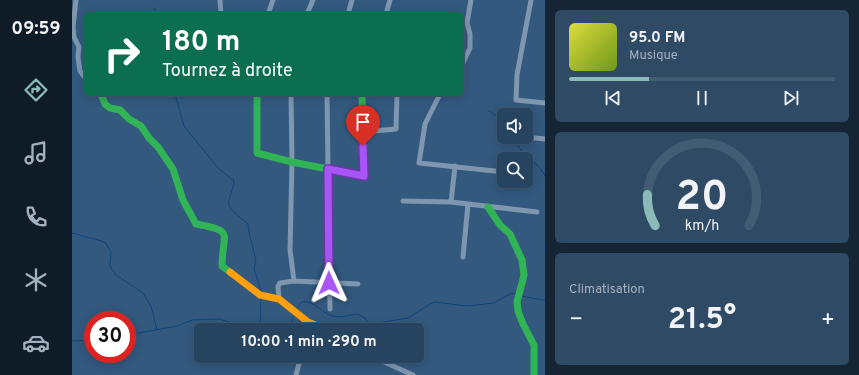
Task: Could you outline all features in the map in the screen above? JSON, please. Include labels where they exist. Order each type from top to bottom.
[{"type":"street","points":[[76,0],[73,27],[74,37],[79,47],[78,57],[80,71],[84,76]]},
{"type":"street","points":[[220,0],[221,12]]},
{"type":"street","points":[[269,12],[272,0]]},
{"type":"street","points":[[308,12],[312,0]]},
{"type":"street","points":[[349,12],[352,0]]},
{"type":"street","points":[[387,12],[390,0]]},
{"type":"street","points":[[464,61],[470,48],[470,34],[467,23],[471,0]]},
{"type":"street","points":[[531,0],[517,75],[516,100],[545,103]]},
{"type":"street","points":[[101,96],[105,104],[110,108],[120,110],[129,119],[142,126],[149,138],[158,147],[173,169],[183,200],[196,224],[213,226],[225,234],[221,259],[222,266],[260,295],[279,299],[308,322]]},
{"type":"street","points":[[257,96],[257,153],[292,162],[364,176],[362,96]]},
{"type":"street","points":[[291,96],[292,162],[290,250],[294,281]]},
{"type":"street","points":[[327,96],[330,309]]},
{"type":"street","points":[[363,132],[396,129],[397,96]]},
{"type":"street","points":[[439,96],[425,124],[419,163],[497,171]]},
{"type":"street","points":[[533,138],[545,139]]},
{"type":"street","points":[[451,202],[455,166]]},
{"type":"street","points":[[403,201],[451,202],[537,212]]},
{"type":"street","points":[[463,257],[468,204]]},
{"type":"street","points":[[488,207],[500,225],[510,234],[522,260],[524,275],[517,302],[518,311],[523,324],[534,345],[534,375]]},
{"type":"street","points":[[279,299],[278,286],[280,283],[294,281],[358,284]]},
{"type":"street","points":[[296,375],[299,363]]},
{"type":"street","points":[[386,363],[413,375]]},
{"type":"waterway","points":[[154,8],[156,12]]},
{"type":"waterway","points":[[176,96],[184,126],[218,168],[234,181],[229,203],[232,210],[248,224],[256,261],[254,269],[261,291]]},
{"type":"waterway","points":[[489,111],[497,116]]},
{"type":"waterway","points":[[519,144],[518,146],[539,167],[545,176]]},
{"type":"waterway","points":[[72,233],[105,242],[111,252],[110,266],[116,275],[143,293],[151,306],[157,330]]},
{"type":"waterway","points":[[296,309],[302,302],[306,302],[313,304],[333,316],[340,317],[358,314],[372,324],[408,318],[435,302],[467,306],[494,303],[512,293],[515,294]]},
{"type":"waterway","points":[[522,296],[542,300],[545,299]]},
{"type":"waterway","points":[[260,323],[261,298]]},
{"type":"waterway","points":[[136,333],[178,326],[192,320],[220,319],[240,326],[291,324],[293,316]]},
{"type":"waterway","points":[[72,341],[84,340]]},
{"type":"traffic: fast","points":[[102,96],[105,104],[110,108],[120,110],[129,119],[141,126],[149,138],[158,147],[173,169],[183,200],[196,224],[209,226],[222,232],[224,235],[222,266],[230,272]]},
{"type":"traffic: fast","points":[[257,96],[257,153],[292,162],[364,176],[362,96]]},
{"type":"traffic: fast","points":[[488,207],[500,225],[510,234],[522,260],[524,275],[517,302],[518,311],[523,324],[534,345],[534,375]]},
{"type":"traffic: slow","points":[[230,272],[260,295],[279,299],[310,323]]},
{"type":"route","points":[[329,283],[328,169],[364,176],[363,146]]}]
